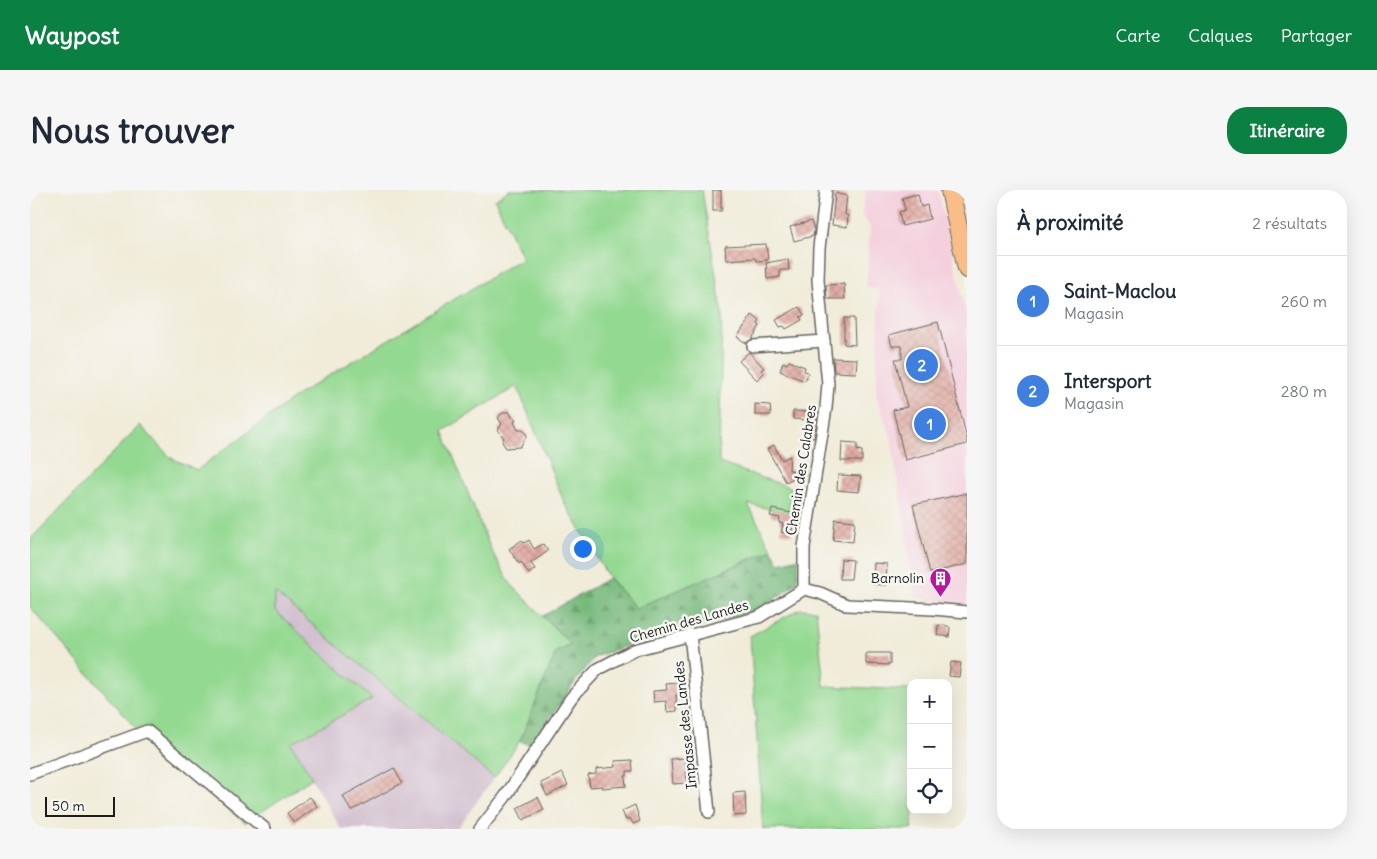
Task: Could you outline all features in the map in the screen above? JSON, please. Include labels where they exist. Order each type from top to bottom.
[{"type":"main road","points":[[950,190],[966,261]]},
{"type":"street","name":"Chemin des Calabres","points":[[804,589],[804,546],[827,392],[827,363],[818,280],[818,259],[826,190]]},
{"type":"street","points":[[752,346],[824,341]]},
{"type":"street","points":[[804,589],[820,593],[847,605],[967,612]]},
{"type":"street","name":"Chemin des Landes","points":[[480,829],[506,795],[571,698],[598,668],[634,650],[759,617],[804,589]]},
{"type":"street","name":"Impasse des Landes","points":[[690,634],[709,812]]},
{"type":"street","points":[[30,774],[147,731],[265,829]]},
{"type":"shaded area","points":[[866,190],[938,190],[967,318],[967,605],[916,598],[891,438],[876,394],[880,290],[866,287],[870,226],[861,214]]},
{"type":"shaded area","points":[[274,592],[494,778],[457,829],[341,829],[291,744],[371,699],[275,611]]},
{"type":"green space","points":[[509,190],[702,190],[722,312],[719,463],[792,488],[788,513],[748,504],[772,550],[636,608],[609,578],[564,502],[517,386],[443,431],[491,550],[510,583],[571,645],[556,652],[520,741],[494,778],[275,593],[275,611],[372,699],[291,743],[312,778],[245,823],[146,740],[30,607],[30,540],[140,425],[171,458],[197,470],[299,394],[522,258],[495,200]]},
{"type":"green space","points":[[772,550],[779,563],[799,558],[797,583],[772,601],[750,613],[628,645],[595,657],[531,745],[520,741],[556,652],[571,645],[543,616],[609,578],[636,608]]},
{"type":"green space","points":[[800,609],[816,610],[824,686],[907,690],[907,814],[913,814],[912,829],[763,829],[750,636]]},
{"type":"building","points":[[713,190],[721,190],[721,211],[713,211]]},
{"type":"building","points":[[835,193],[847,196],[845,215],[848,215],[847,227],[832,225]]},
{"type":"building","points":[[918,194],[921,207],[927,205],[930,219],[902,226],[899,212],[905,210],[902,198]]},
{"type":"building","points":[[811,221],[814,230],[813,236],[794,241],[790,227]]},
{"type":"building","points":[[766,244],[768,260],[756,261],[755,258],[726,260],[725,246]]},
{"type":"building","points":[[788,259],[789,270],[780,270],[780,277],[767,279],[766,263]]},
{"type":"building","points":[[844,284],[845,299],[827,299],[826,285]]},
{"type":"building","points":[[799,307],[804,315],[800,317],[802,320],[786,329],[784,326],[780,327],[776,320]]},
{"type":"building","points":[[752,315],[760,321],[758,324],[760,326],[752,339],[746,343],[737,337]]},
{"type":"building","points":[[844,318],[854,318],[855,345],[844,344]]},
{"type":"building","points":[[938,322],[967,444],[905,460],[893,410],[907,407],[895,359],[902,359],[902,346],[892,346],[889,335]]},
{"type":"building","points":[[749,352],[764,368],[761,370],[764,373],[757,380],[739,361]]},
{"type":"building","points":[[833,358],[857,359],[856,373],[834,372]]},
{"type":"building","points":[[789,361],[805,367],[804,371],[808,372],[805,381],[780,371],[783,362],[787,364]]},
{"type":"building","points":[[755,404],[770,405],[771,415],[755,415]]},
{"type":"building","points":[[509,411],[512,417],[516,419],[514,422],[518,430],[523,430],[527,435],[520,447],[506,448],[502,442],[504,438],[498,430],[502,424],[498,418],[501,414]]},
{"type":"building","points":[[793,411],[818,412],[814,438],[804,436],[807,420],[793,419]]},
{"type":"building","points":[[842,442],[857,443],[857,450],[862,451],[862,461],[841,461]]},
{"type":"building","points":[[774,445],[782,460],[790,456],[789,470],[806,472],[786,482],[767,449]]},
{"type":"building","points":[[838,475],[861,476],[859,492],[837,490]]},
{"type":"building","points":[[967,493],[967,564],[930,573],[913,505]]},
{"type":"building","points":[[772,509],[796,514],[791,535],[781,532],[783,524],[779,523],[780,518],[770,516]]},
{"type":"building","points":[[835,519],[855,521],[853,542],[833,540]]},
{"type":"building","points":[[522,540],[524,543],[529,540],[534,549],[543,544],[548,551],[531,563],[535,569],[529,574],[521,562],[519,564],[509,549]]},
{"type":"building","points":[[841,559],[853,560],[851,579],[840,579]]},
{"type":"building","points":[[874,563],[887,564],[886,585],[873,584]]},
{"type":"building","points":[[938,625],[950,628],[949,637],[937,635]]},
{"type":"building","points":[[866,653],[890,653],[890,665],[866,664]]},
{"type":"building","points":[[951,662],[961,663],[959,677],[949,676]]},
{"type":"building","points":[[678,683],[679,695],[676,695],[677,711],[667,712],[666,701],[654,702],[653,691],[667,690],[666,684]]},
{"type":"building","points":[[685,758],[687,783],[673,784],[671,759]]},
{"type":"building","points":[[632,760],[633,771],[627,771],[627,776],[625,776],[626,786],[590,787],[588,775],[596,774],[596,769],[616,767],[615,761]]},
{"type":"building","points":[[394,768],[402,783],[351,811],[343,796]]},
{"type":"building","points":[[562,773],[568,785],[547,796],[541,783]]},
{"type":"building","points":[[745,792],[746,815],[734,816],[733,793]]},
{"type":"building","points":[[310,797],[317,806],[294,823],[287,813]]},
{"type":"building","points":[[538,797],[544,810],[523,820],[517,808]]},
{"type":"building","points":[[635,805],[640,821],[633,824],[630,818],[626,820],[622,811]]},
{"type":"place","name":"Intersport","points":[[922,365]]},
{"type":"place","name":"Saint-Maclou","points":[[930,424]]},
{"type":"place","name":"Barnolin","points":[[940,597]]}]
